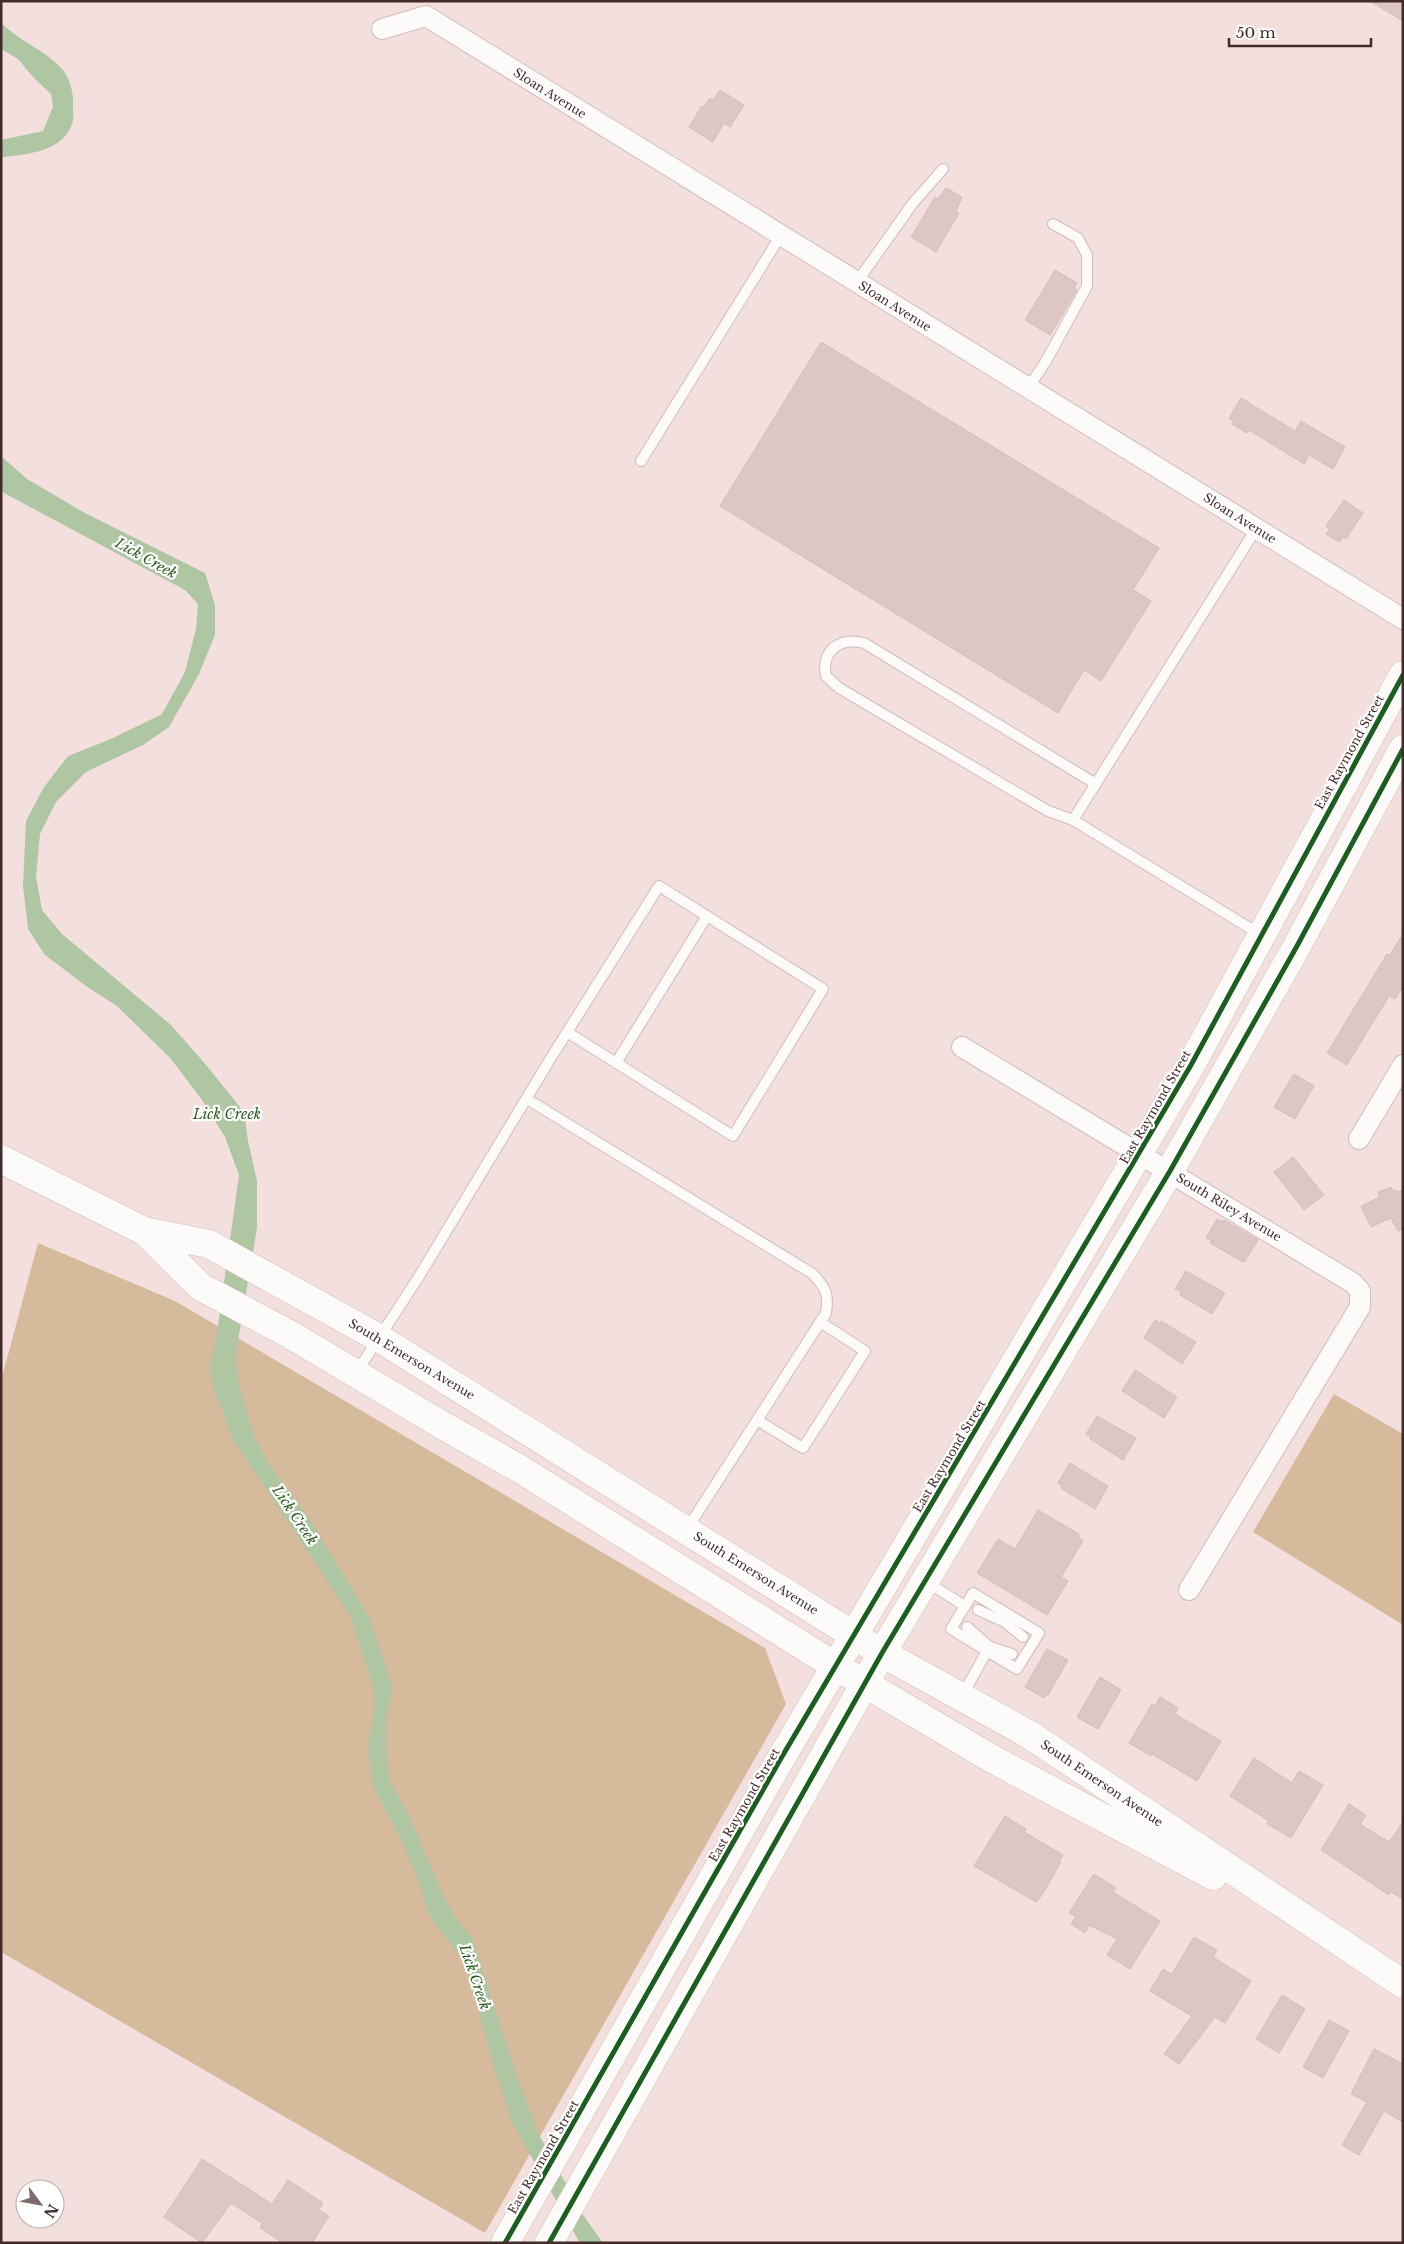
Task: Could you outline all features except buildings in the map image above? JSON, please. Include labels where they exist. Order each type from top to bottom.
[{"type":"main road","name":"East Raymond Street","points":[[505,2243],[835,1666],[855,1636],[1191,1065],[1403,675]]},
{"type":"main road","points":[[550,2241],[864,1683],[1170,1171],[1297,946],[1403,749]]},
{"type":"main road","name":"South Emerson Avenue","points":[[1,1159],[144,1231],[209,1244],[379,1338],[882,1653],[1030,1735],[1403,1984]]},
{"type":"main road","name":"South Emerson Avenue","points":[[144,1231],[202,1288],[268,1322],[520,1469],[835,1666],[994,1760],[1351,1950]]},
{"type":"street","name":"Sloan Avenue","points":[[382,29],[426,16],[1403,619]]},
{"type":"street","name":"South Riley Avenue","points":[[962,1047],[1353,1283],[1360,1295],[1360,1307],[1189,1590]]},
{"type":"street","points":[[1359,1139],[1403,1065]]},
{"type":"lane","points":[[857,282],[913,203],[943,169]]},
{"type":"lane","points":[[1028,388],[1045,363],[1087,286],[1087,255],[1078,238],[1053,224]]},
{"type":"lane","points":[[641,461],[781,235]]},
{"type":"lane","points":[[1073,820],[1256,529]]},
{"type":"lane","points":[[1096,784],[864,643],[846,642],[830,651],[826,658],[826,676],[839,688],[1048,811],[1073,820],[1262,935]]},
{"type":"lane","points":[[356,1374],[418,1278],[567,1032],[659,886],[824,989],[733,1136],[567,1032]]},
{"type":"lane","points":[[616,1063],[706,916]]},
{"type":"lane","points":[[527,1099],[813,1274],[825,1287],[828,1300],[826,1313],[686,1530]]},
{"type":"lane","points":[[757,1420],[803,1448],[865,1351],[820,1322]]},
{"type":"lane","points":[[925,1582],[964,1606]]},
{"type":"lane","points":[[1012,1654],[992,1648],[951,1629],[973,1593],[1008,1622],[1022,1637]]},
{"type":"lane","points":[[967,1627],[1017,1669],[1039,1633],[978,1610]]},
{"type":"lane","points":[[993,1620],[1008,1622]]},
{"type":"lane","points":[[982,1637],[992,1648]]},
{"type":"lane","points":[[961,1697],[992,1648]]},
{"type":"shaded area","points":[[38,1243],[175,1301],[765,1648],[786,1704],[485,2233],[1,1952],[1,1381]]},
{"type":"shaded area","points":[[1334,1394],[1403,1434],[1403,1625],[1253,1532]]},
{"type":"water","points":[[1,23],[48,56],[62,69],[71,86],[73,120],[61,141],[52,146],[33,153],[3,157],[1,160],[1,140],[43,131],[53,107],[51,94],[18,59],[1,49]]},
{"type":"water","name":"Lick Creek","points":[[1,456],[27,479],[85,513],[205,573],[215,605],[215,635],[199,674],[169,727],[143,745],[86,772],[56,802],[40,834],[36,877],[42,910],[62,934],[171,1025],[244,1112],[257,1181],[257,1228],[235,1359],[240,1389],[254,1437],[268,1463],[308,1517],[368,1615],[393,1688],[387,1714],[386,1752],[389,1779],[410,1818],[441,1891],[455,1918],[472,1937],[510,2056],[537,2131],[583,2215],[603,2243],[580,2243],[513,2124],[492,2060],[466,1963],[435,1924],[427,1909],[419,1881],[394,1825],[373,1786],[369,1758],[369,1741],[375,1706],[373,1686],[351,1617],[233,1439],[212,1384],[210,1365],[216,1340],[239,1175],[225,1137],[202,1100],[171,1059],[117,1006],[86,986],[45,955],[28,929],[23,886],[26,821],[44,787],[68,756],[111,739],[162,714],[185,672],[196,629],[198,604],[185,590],[4,493],[1,490]]},
{"type":"cycle path","points":[[505,2243],[780,1760],[1191,1065],[1403,675]]},
{"type":"cycle path","points":[[549,2243],[882,1653],[1170,1171],[1297,946],[1403,749]]}]
